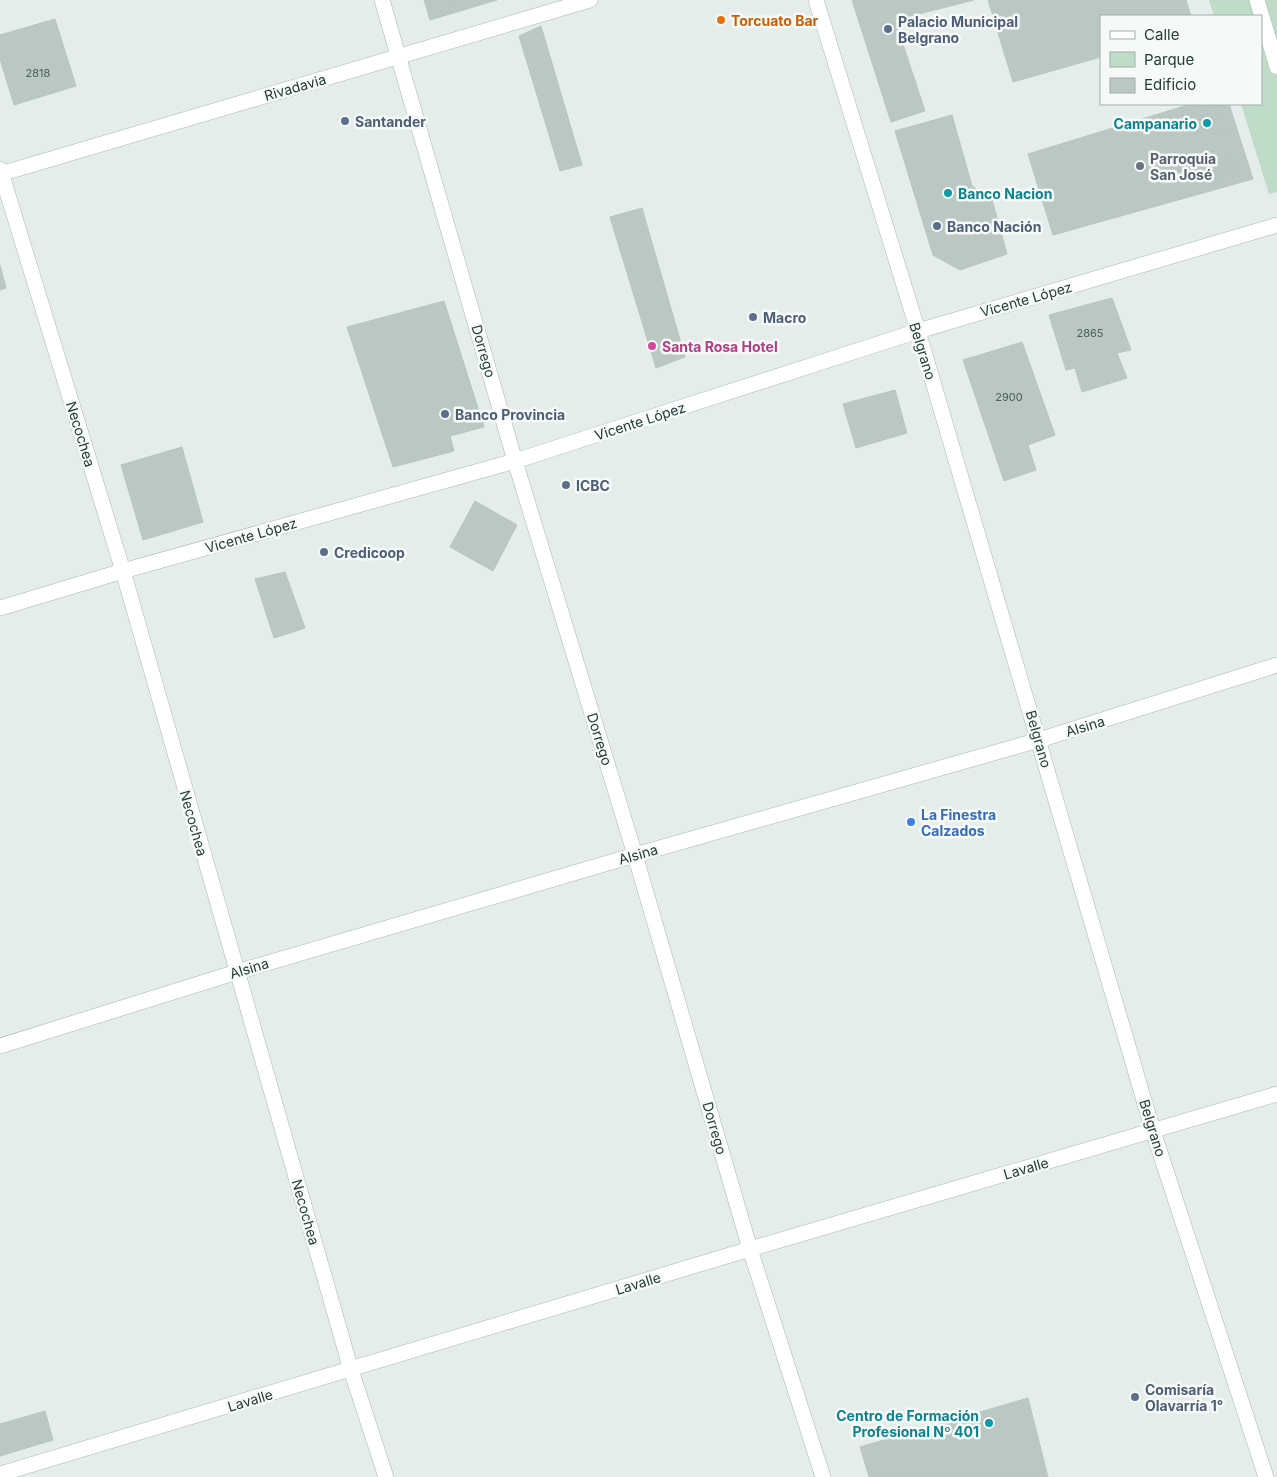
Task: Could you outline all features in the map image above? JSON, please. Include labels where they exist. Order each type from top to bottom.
[{"type":"street","name":"Dorrego","points":[[382,0],[515,461],[635,855],[750,1249],[823,1477]]},
{"type":"street","name":"Rivadavia","points":[[0,172],[590,0]]},
{"type":"street","name":"Belgrano","points":[[816,0],[918,331],[1040,740],[1153,1131],[1266,1477]]},
{"type":"street","points":[[1257,0],[1261,15]]},
{"type":"street","points":[[1262,17],[1277,67]]},
{"type":"street","name":"Necochea","points":[[0,172],[123,571],[351,1370],[386,1477]]},
{"type":"street","name":"Vicente López","points":[[0,608],[123,571],[515,461],[918,331],[1277,225]]},
{"type":"street","name":"Alsina","points":[[0,1046],[236,972],[635,855],[1040,740],[1277,666]]},
{"type":"street","name":"Lavalle","points":[[0,1474],[750,1249],[1277,1094]]},
{"type":"green space","points":[[1209,0],[1277,0],[1277,192],[1269,194],[1241,105],[1262,105],[1262,15],[1214,15]]},
{"type":"building","points":[[424,0],[497,0],[430,20]]},
{"type":"building","points":[[429,0],[451,0],[452,4],[446,14],[440,16],[434,14],[430,9]]},
{"type":"building","points":[[852,0],[974,0],[895,20],[925,111],[891,122]]},
{"type":"building","points":[[988,0],[1186,0],[1191,15],[1100,15],[1100,57],[1013,82]]},
{"type":"building","points":[[55,19],[76,86],[14,105],[0,59],[0,35]]},
{"type":"building","points":[[541,26],[582,165],[560,171],[519,36]]},
{"type":"building","name":"Parroquia San José","points":[[1188,105],[1229,105],[1253,179],[1053,235],[1028,154]]},
{"type":"building","points":[[1205,105],[1221,105],[1241,174],[1206,185],[1182,112]]},
{"type":"building","name":"Campanario","points":[[1214,107],[1222,132],[1200,137],[1192,114]]},
{"type":"building","points":[[1204,114],[1210,114],[1215,119],[1213,128],[1204,130],[1199,125],[1199,119]]},
{"type":"building","name":"Banco Nacion","points":[[952,115],[972,186],[992,200],[1007,254],[960,270],[933,255],[895,131]]},
{"type":"building","name":"Campanario","points":[[1227,148],[1234,172],[1213,178],[1205,154]]},
{"type":"building","points":[[1220,154],[1226,157],[1229,163],[1226,169],[1220,172],[1214,169],[1211,163],[1214,157]]},
{"type":"building","points":[[642,208],[685,357],[656,368],[610,217]]},
{"type":"building","points":[[0,265],[6,288],[0,290]]},
{"type":"building","points":[[1112,298],[1131,350],[1117,353],[1127,378],[1082,392],[1075,368],[1066,370],[1049,315]]},
{"type":"building","points":[[444,301],[484,427],[450,436],[454,451],[393,467],[347,327]]},
{"type":"building","points":[[1022,342],[1055,435],[1028,445],[1036,470],[1004,481],[963,360]]},
{"type":"building","points":[[895,390],[907,433],[856,448],[843,404]]},
{"type":"building","points":[[182,447],[203,522],[143,540],[121,465]]},
{"type":"building","points":[[475,501],[517,525],[493,571],[450,547]]},
{"type":"building","points":[[285,572],[305,628],[274,638],[255,579]]},
{"type":"building","name":"Centro de Formación Profesional Nº 401","points":[[1028,1398],[1048,1477],[869,1477],[860,1447]]},
{"type":"building","points":[[45,1411],[53,1440],[0,1456],[0,1424]]},
{"type":"place","name":"Torcuato Bar","points":[[721,20]]},
{"type":"place","name":"Palacio Municipal Belgrano","points":[[888,29]]},
{"type":"place","name":"Santander","points":[[345,121]]},
{"type":"place","name":"Campanario","points":[[1207,123]]},
{"type":"place","name":"Parroquia San José","points":[[1140,166]]},
{"type":"place","name":"Banco Nacion","points":[[948,193]]},
{"type":"place","name":"Banco Nación","points":[[937,226]]},
{"type":"place","name":"Macro","points":[[753,317]]},
{"type":"place","name":"Santa Rosa Hotel","points":[[652,346]]},
{"type":"place","name":"Banco Provincia","points":[[445,414]]},
{"type":"place","name":"ICBC","points":[[566,485]]},
{"type":"place","name":"Credicoop","points":[[324,552]]},
{"type":"place","name":"La Finestra Calzados","points":[[911,822]]},
{"type":"place","name":"Comisaría Olavarría 1°","points":[[1135,1397]]},
{"type":"place","name":"Centro de Formación Profesional Nº 401","points":[[989,1423]]}]
